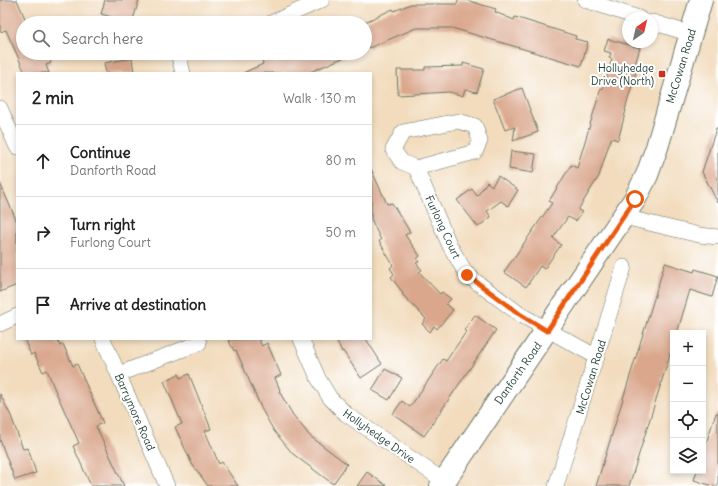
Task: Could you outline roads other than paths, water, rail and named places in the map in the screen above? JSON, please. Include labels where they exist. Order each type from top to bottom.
[{"type":"main road","name":"McCowan Road","points":[[635,199],[652,160],[701,0]]},
{"type":"main road","name":"Danforth Road","points":[[442,483],[547,331],[635,199]]},
{"type":"street","points":[[287,16],[322,0]]},
{"type":"street","points":[[584,0],[622,12]]},
{"type":"street","points":[[658,24],[691,34]]},
{"type":"street","points":[[180,60],[183,72]]},
{"type":"street","points":[[0,108],[16,145]]},
{"type":"street","points":[[458,121],[475,126],[480,141],[475,152],[416,168],[402,162],[393,150],[403,132],[458,121]]},
{"type":"street","name":"Furlong Court","points":[[416,168],[450,246],[467,275],[521,315],[547,331],[597,357]]},
{"type":"street","points":[[624,217],[668,229],[718,237]]},
{"type":"street","name":"McCowan Road","points":[[556,486],[624,267]]},
{"type":"street","points":[[0,324],[16,316]]},
{"type":"street","name":"Barrymore Road","points":[[102,340],[167,486]]},
{"type":"street","name":"Hollyhedge Drive","points":[[301,340],[318,378],[330,398],[346,414],[442,483]]},
{"type":"street","points":[[118,374],[200,343]]},
{"type":"place","name":"Hollyhedge Drive (North)","points":[[662,74]]}]
